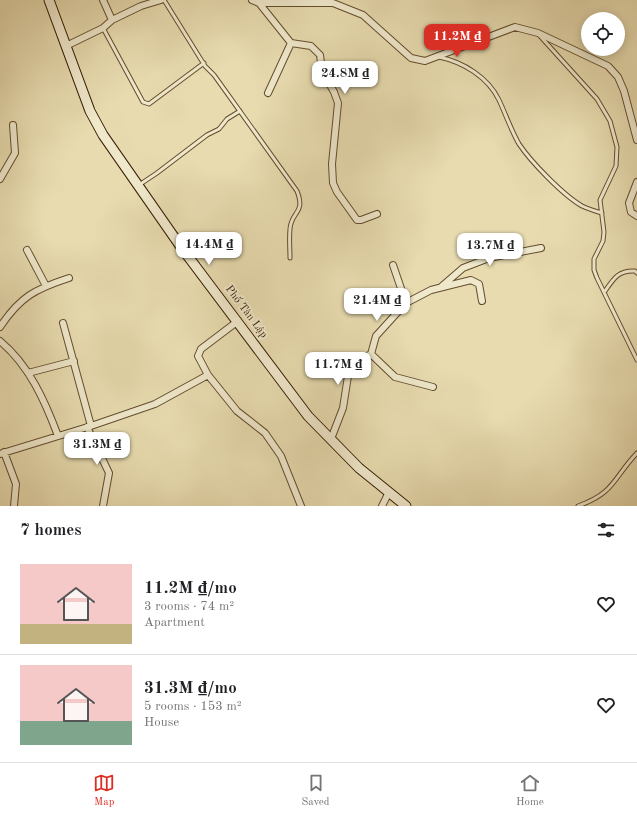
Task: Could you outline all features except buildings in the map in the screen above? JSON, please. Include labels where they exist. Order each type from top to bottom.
[{"type":"main road","name":"Phố Tân Lập","points":[[49,0],[90,111],[103,135],[181,246],[308,416],[359,468],[406,506]]},
{"type":"street","points":[[102,0],[112,20]]},
{"type":"street","points":[[66,46],[103,28],[112,20],[140,3],[162,0]]},
{"type":"street","points":[[252,0],[259,3],[333,3],[364,15],[411,58],[425,61],[434,56],[482,41],[497,33],[515,27],[538,34],[608,66],[618,77],[624,91],[637,140]]},
{"type":"street","points":[[259,3],[291,43],[311,46],[316,49],[322,58],[322,71],[337,98],[338,114],[331,170],[335,188],[356,220],[361,220],[377,214]]},
{"type":"street","points":[[268,93],[291,43]]},
{"type":"street","points":[[0,179],[15,153],[13,125]]},
{"type":"street","points":[[637,182],[629,203],[631,212],[637,216]]},
{"type":"street","points":[[439,288],[463,268],[489,258],[541,248]]},
{"type":"street","points":[[27,250],[46,286]]},
{"type":"street","points":[[393,265],[406,303]]},
{"type":"street","points":[[0,327],[15,306],[46,286],[69,278]]},
{"type":"street","points":[[331,439],[343,408],[348,376],[354,363],[371,354],[376,336],[406,303],[439,288],[472,280],[479,284],[482,301]]},
{"type":"street","points":[[238,322],[199,351],[198,356],[208,375],[241,415],[268,438],[284,462],[301,506]]},
{"type":"street","points":[[63,323],[74,361],[89,427],[109,473],[103,506]]},
{"type":"street","points":[[0,341],[28,373],[46,402],[58,436]]},
{"type":"street","points":[[371,354],[395,377],[433,387]]},
{"type":"street","points":[[28,373],[74,361]]},
{"type":"street","points":[[14,506],[16,484],[2,453],[89,427],[161,401],[208,375]]},
{"type":"street","points":[[382,506],[389,492]]},
{"type":"lane","points":[[162,0],[204,63],[297,191],[300,200],[300,209],[293,218],[290,228],[290,258]]},
{"type":"lane","points":[[103,28],[143,102],[149,104],[204,63]]},
{"type":"lane","points":[[538,34],[572,74],[591,92],[610,121],[617,147],[617,162],[614,172],[600,200],[604,236],[595,256],[594,266],[597,278],[605,290],[637,360]]},
{"type":"lane","points":[[434,56],[453,61],[468,69],[487,83],[498,99],[519,143],[534,164],[579,204],[602,213]]},
{"type":"lane","points":[[138,185],[157,173],[207,135],[219,129],[227,119],[240,111]]},
{"type":"lane","points":[[605,290],[616,275],[626,270],[635,271],[637,273]]},
{"type":"lane","points":[[578,506],[604,493],[615,483],[628,462],[637,453]]}]
